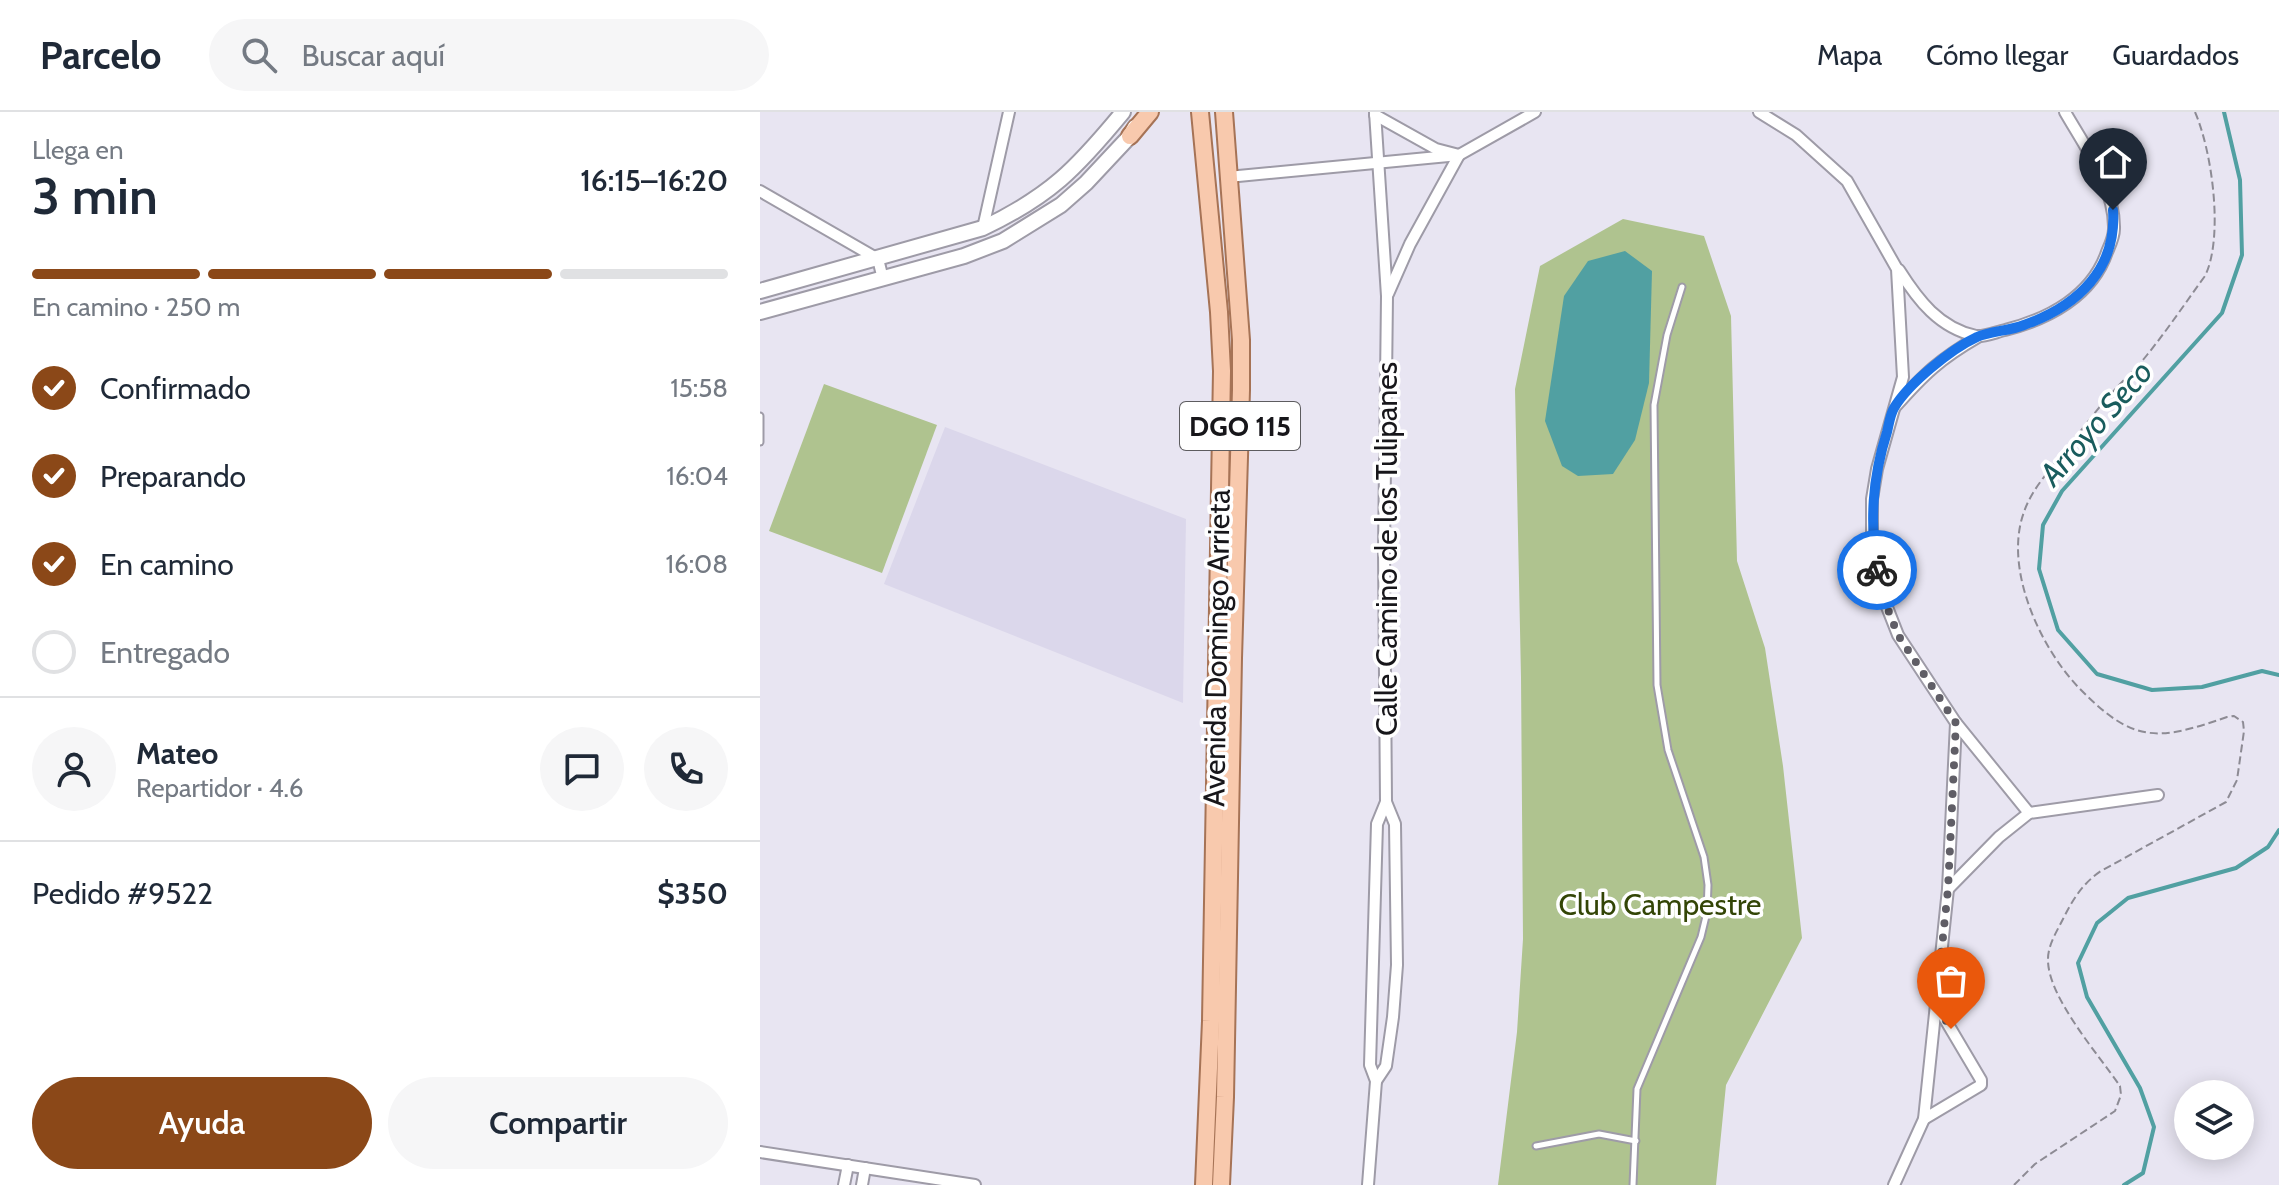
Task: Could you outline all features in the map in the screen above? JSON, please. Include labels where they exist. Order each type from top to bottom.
[{"type":"main road","points":[[760,291],[983,228],[1037,200],[1064,179],[1123,112]]},
{"type":"main road","points":[[1130,136],[1143,112]]},
{"type":"main road","points":[[760,312],[964,256],[1003,241],[1037,222],[1086,183],[1150,112]]},
{"type":"main road","points":[[1187,112],[1203,139]]},
{"type":"main road","points":[[1203,112],[1226,140]]},
{"type":"main road","name":"Avenida Domingo Arrieta","points":[[1203,112],[1205,180],[1222,371],[1224,658],[1217,1096],[1221,1185]]},
{"type":"main road","name":"Avenida Domingo Arrieta","points":[[1224,112],[1241,340],[1224,658]]},
{"type":"main road","points":[[1205,180],[1228,177]]},
{"type":"main road","name":"Avenida Domingo Arrieta","points":[[1204,1185],[1217,1096]]},
{"type":"street","points":[[983,228],[1009,112]]},
{"type":"street","points":[[1228,177],[1459,155],[1535,112]]},
{"type":"street","points":[[1759,112],[1796,135],[1847,181],[1917,300],[1938,319],[1978,337]]},
{"type":"street","points":[[1894,408],[1944,357],[1978,337],[2023,326],[2052,313],[2091,284],[2102,268],[2115,233],[2113,210],[2106,186],[2065,112]]},
{"type":"street","name":"Calle Camino de los Tulipanes","points":[[1375,113],[1436,149],[1459,155],[1410,244],[1387,296]]},
{"type":"street","name":"Calle Camino de los Tulipanes","points":[[1375,113],[1387,296],[1384,551],[1386,802],[1395,824],[1397,965],[1386,1066],[1376,1081]]},
{"type":"street","points":[[760,191],[878,259],[883,279]]},
{"type":"street","points":[[1897,269],[1903,377],[1872,499],[1872,533],[1878,572],[1898,635],[1956,723],[2029,813]]},
{"type":"street","points":[[1894,1185],[1924,1119],[1948,889],[1956,723]]},
{"type":"street","points":[[1948,889],[1999,837],[2029,813],[2158,795]]},
{"type":"street","name":"Calle Camino de los Tulipanes","points":[[1368,1185],[1376,1081],[1370,1065],[1377,824],[1386,802]]},
{"type":"street","points":[[1924,1119],[1981,1085],[1981,1080],[1936,1004]]},
{"type":"street","points":[[760,1152],[975,1185]]},
{"type":"street","points":[[844,1185],[848,1165]]},
{"type":"street","points":[[862,1185],[865,1168]]},
{"type":"lane","points":[[1633,1185],[1636,1101],[1640,1078],[1701,937],[1707,912],[1708,885],[1704,857],[1668,750],[1657,685],[1654,405],[1667,335],[1682,287]]},
{"type":"lane","points":[[760,416],[760,442]]},
{"type":"lane","points":[[1536,1146],[1599,1134],[1636,1141]]},
{"type":"path","points":[[2014,1185],[2035,1164],[2115,1111],[2121,1095],[2120,1086],[2054,992],[2048,956],[2070,905],[2089,879],[2101,871],[2226,802],[2237,780],[2243,722],[2234,716],[2227,717],[2168,734],[2145,733],[2116,721],[2072,681],[2043,641],[2020,569],[2019,539],[2023,513],[2034,490],[2109,396],[2146,356],[2211,264],[2214,240],[2210,165],[2195,112]]},
{"type":"shaded area","points":[[945,427],[1186,519],[1183,703],[884,584]]},
{"type":"green space","name":"Club Campestre","points":[[1623,219],[1704,236],[1731,316],[1737,561],[1765,648],[1783,766],[1802,938],[1726,1085],[1716,1185],[1498,1185],[1517,1032],[1523,939],[1515,389],[1540,266]]},
{"type":"green space","points":[[824,384],[937,425],[882,573],[769,531]]},
{"type":"water","points":[[1625,251],[1652,271],[1649,383],[1635,440],[1613,474],[1578,476],[1562,466],[1545,421],[1564,296],[1588,261]]},
{"type":"waterway","name":"Arroyo Seco","points":[[2224,112],[2240,180],[2242,255],[2222,313],[2062,491],[2043,525],[2039,569],[2058,630],[2097,674],[2152,690],[2202,687],[2262,671],[2279,675]]},
{"type":"waterway","name":"Arroyo Seco","points":[[2124,1185],[2143,1173],[2154,1127],[2140,1088],[2087,997],[2078,963],[2097,923],[2128,898],[2236,868],[2268,847],[2279,830]]},
{"type":"way so far","points":[[1877,570],[1898,635],[1956,723],[1948,889],[1939,952],[1936,1004],[1951,1029]]},
{"type":"route","points":[[1877,570],[1872,499],[1894,408],[1944,357],[1978,337],[2023,326],[2052,313],[2091,284],[2102,268],[2115,233],[2113,210]]}]
